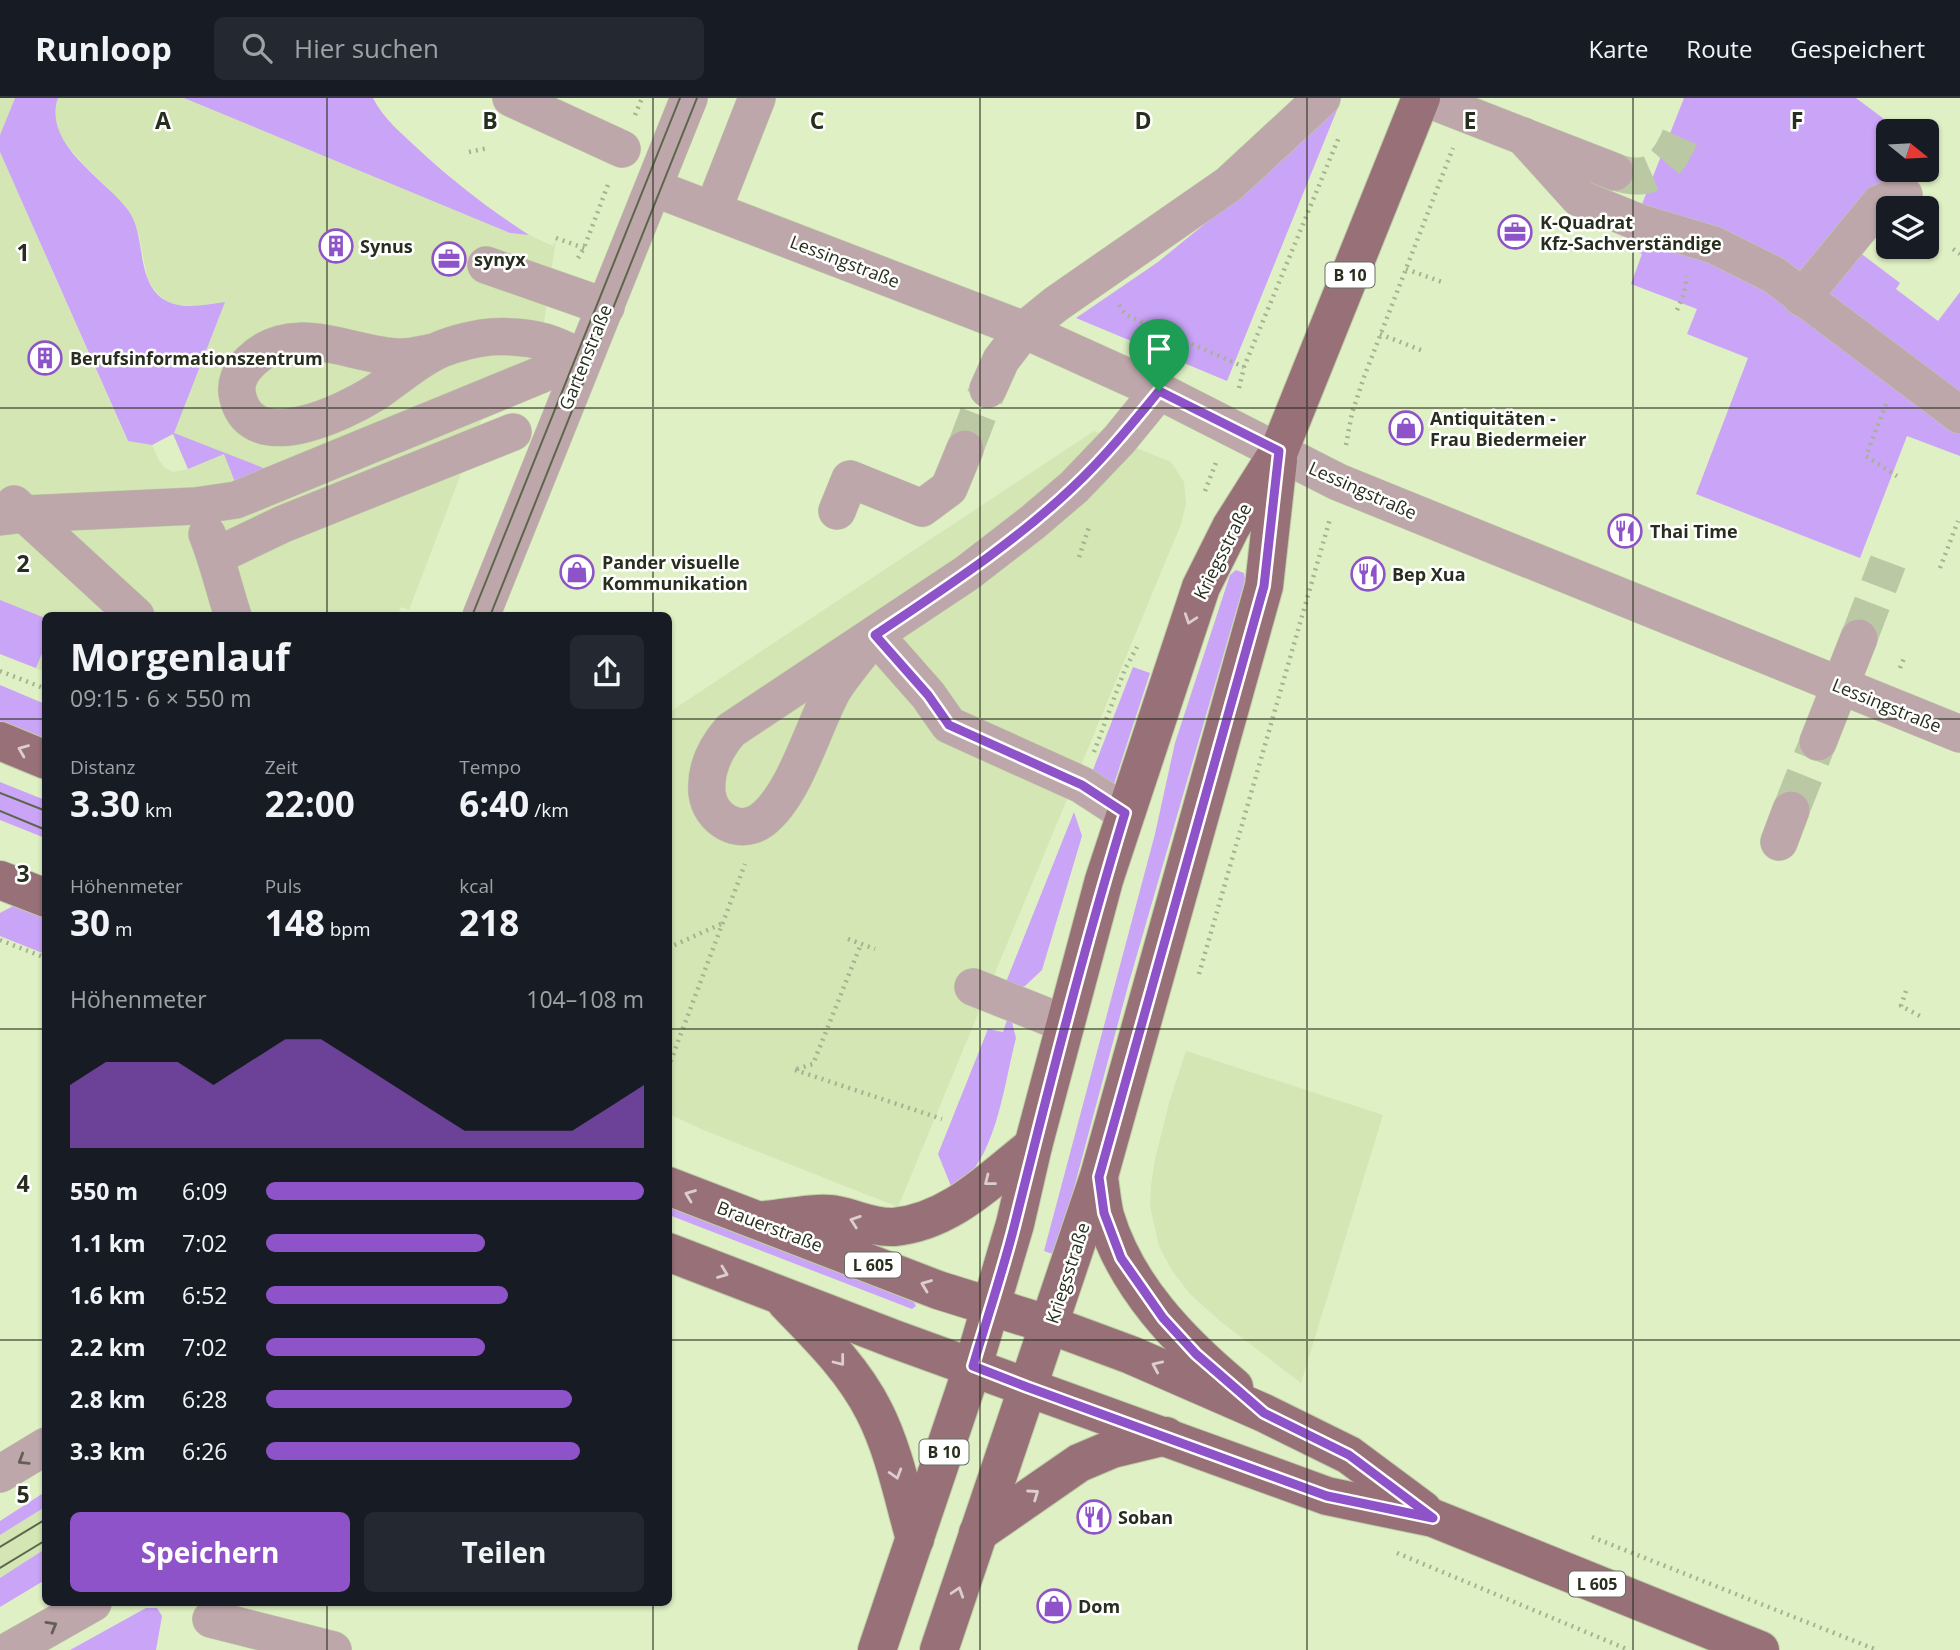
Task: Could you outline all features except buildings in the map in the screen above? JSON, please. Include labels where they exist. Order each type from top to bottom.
[{"type":"main road","name":"B 10","points":[[1279,451],[1423,98]]},
{"type":"main road","name":"Kriegsstraße","points":[[877,1650],[991,1306],[1015,1224],[1033,1146],[1104,880],[1125,813],[1201,587],[1231,527],[1279,451]]},
{"type":"main road","name":"Kriegsstraße","points":[[939,1650],[1099,1177],[1264,586],[1279,451]]},
{"type":"main road","points":[[0,741],[42,758]]},
{"type":"main road","points":[[757,1221],[834,1214],[866,1225],[892,1227],[921,1222],[945,1213],[1033,1146]]},
{"type":"main road","points":[[1099,1177],[1104,1213],[1111,1233],[1121,1258],[1142,1289],[1163,1318],[1196,1354],[1264,1413]]},
{"type":"main road","name":"Brauerstraße","points":[[672,1188],[938,1290],[991,1306]]},
{"type":"main road","name":"L 605","points":[[672,1253],[894,1339],[1327,1496],[1433,1518],[1707,1640],[1760,1650]]},
{"type":"main road","points":[[778,1293],[841,1360],[874,1410],[915,1539]]},
{"type":"main road","name":"L 605","points":[[991,1306],[1131,1355],[1264,1413],[1349,1455],[1433,1518]]},
{"type":"main road","points":[[978,1533],[1079,1463],[1112,1449],[1166,1436]]},
{"type":"street","points":[[511,98],[622,149]]},
{"type":"street","name":"Gartenstraße","points":[[483,612],[690,98]]},
{"type":"street","points":[[713,210],[757,98]]},
{"type":"street","points":[[988,389],[1000,360],[1024,330],[1229,184],[1322,98]]},
{"type":"street","points":[[1423,98],[1615,172]]},
{"type":"street","points":[[1522,136],[1579,198],[1622,216],[1740,256],[1774,275],[1960,415]]},
{"type":"street","name":"Lessingstraße","points":[[654,188],[1024,330],[1159,391],[1338,482],[1960,734]]},
{"type":"street","points":[[1802,298],[1880,202],[1904,195]]},
{"type":"street","points":[[486,265],[606,307]]},
{"type":"street","points":[[434,352],[372,394],[332,414],[293,427],[266,428],[256,423],[246,416],[236,393],[237,380],[251,361],[272,346],[289,341],[307,340],[389,357],[410,357],[486,337],[508,338],[544,342],[584,358]]},
{"type":"street","points":[[8,508],[195,506],[236,500],[545,373]]},
{"type":"street","points":[[875,635],[834,690],[803,757],[777,804],[761,821],[744,828],[722,819],[712,808],[707,794],[708,775],[717,747],[731,730],[967,573],[1033,522],[1074,486],[1119,440],[1159,391]]},
{"type":"street","points":[[216,556],[284,524],[513,432]]},
{"type":"street","points":[[837,511],[850,479],[922,508],[950,488],[965,449]]},
{"type":"street","points":[[195,506],[216,556],[232,612]]},
{"type":"street","points":[[8,508],[131,612]]},
{"type":"street","points":[[875,635],[928,695],[949,725],[1070,779],[1125,813]]},
{"type":"street","points":[[1818,742],[1851,690],[1884,648]]},
{"type":"street","points":[[973,987],[1066,1024]]},
{"type":"street","points":[[0,1474],[42,1448]]},
{"type":"street","points":[[10,1650],[88,1606]]},
{"type":"street","points":[[210,1624],[333,1650]]},
{"type":"path","points":[[1198,978],[1278,694],[1327,534],[1352,413],[1380,334],[1467,114]]},
{"type":"path","points":[[470,152],[488,148]]},
{"type":"path","points":[[1953,249],[1960,254]]},
{"type":"path","points":[[1406,269],[1442,282]]},
{"type":"path","points":[[1101,274],[1126,316],[1244,367]]},
{"type":"path","points":[[1380,334],[1423,351]]},
{"type":"path","points":[[1897,476],[1866,456],[1899,370]]},
{"type":"path","points":[[1940,568],[1958,521]]},
{"type":"path","points":[[1951,540],[1960,544]]},
{"type":"path","points":[[0,671],[42,687]]},
{"type":"path","points":[[672,1057],[761,821]]},
{"type":"path","points":[[672,946],[722,923]]},
{"type":"path","points":[[848,939],[875,949]]},
{"type":"path","points":[[0,940],[42,956]]},
{"type":"path","points":[[861,944],[813,1063],[795,1070],[942,1119]]},
{"type":"path","points":[[1906,991],[1901,1006],[1920,1016]]},
{"type":"path","points":[[1386,1549],[1629,1650]]},
{"type":"shaded area","points":[[0,98],[15,98],[0,135]]},
{"type":"shaded area","points":[[15,98],[58,98],[55,115],[59,130],[78,159],[117,198],[134,220],[147,276],[158,295],[173,304],[181,305],[199,306],[225,302],[174,433],[266,469],[235,482],[224,454],[188,469],[173,434],[152,445],[128,441],[0,152],[0,135]]},
{"type":"shaded area","points":[[58,98],[184,98],[510,233],[529,235],[553,246],[556,238],[539,358],[499,374],[409,610],[401,607],[399,612],[42,612],[42,671],[0,654],[0,152],[127,440],[152,445],[165,468],[173,472],[188,469],[224,453],[173,433],[225,302],[195,306],[172,305],[159,295],[148,281],[139,235],[110,190],[65,143],[56,127],[54,116]]},
{"type":"shaded area","points":[[184,98],[373,98],[392,124],[429,159],[471,194],[529,235],[510,233]]},
{"type":"shaded area","points":[[1684,98],[1856,98],[1884,119],[1876,119],[1876,182],[1911,182],[1901,196],[1876,196],[1876,229],[1859,252],[1900,283],[1896,289],[1938,321],[1960,292],[1960,456],[1907,436],[1860,558],[1696,494],[1748,358],[1687,334],[1697,309],[1631,284],[1642,254],[1625,247]]},
{"type":"shaded area","points":[[1339,105],[1227,381],[1076,318],[1158,262],[1261,178]]},
{"type":"shaded area","points":[[1094,431],[1171,462],[1184,482],[1186,504],[1181,524],[898,1207],[672,1115],[672,710]]},
{"type":"shaded area","points":[[1236,570],[1244,573],[1245,580],[1128,986],[1056,1255],[1044,1251],[1155,834],[1175,743],[1230,575]]},
{"type":"shaded area","points":[[0,600],[42,617],[42,653],[36,668],[0,654]]},
{"type":"shaded area","points":[[1133,667],[1150,673],[1113,787],[1091,775]]},
{"type":"shaded area","points":[[0,685],[42,703],[42,738],[0,721]]},
{"type":"shaded area","points":[[0,782],[42,799],[42,837],[0,820]]},
{"type":"shaded area","points":[[1074,812],[1082,836],[1042,970],[1025,986],[1014,990],[1004,987]]},
{"type":"shaded area","points":[[13,906],[42,917],[42,953],[0,936],[0,913]]},
{"type":"shaded area","points":[[1008,1017],[1011,1018],[1016,1038],[991,1138],[976,1166],[953,1191],[938,1154],[988,1029],[1003,1032]]},
{"type":"shaded area","points":[[1186,1051],[1383,1115],[1301,1383],[1220,1321],[1189,1293],[1171,1269],[1159,1246],[1150,1206],[1151,1186],[1169,1103]]},
{"type":"shaded area","points":[[672,1207],[914,1302],[916,1306],[912,1309],[672,1216]]},
{"type":"shaded area","points":[[42,1494],[42,1509],[0,1535],[0,1521]]},
{"type":"shaded area","points":[[42,1509],[42,1551],[0,1578],[0,1535]]},
{"type":"shaded area","points":[[42,1551],[42,1582],[0,1607],[0,1578]]},
{"type":"shaded area","points":[[146,1608],[157,1608],[162,1616],[156,1650],[70,1650]]},
{"type":"tunnel","points":[[1615,172],[1638,176],[1655,171],[1669,158],[1680,137]]},
{"type":"tunnel","points":[[965,449],[988,389]]},
{"type":"tunnel","points":[[1859,638],[1888,562]]},
{"type":"tunnel","points":[[1791,810],[1818,742]]},
{"type":"tram line","points":[[474,612],[680,98]]},
{"type":"tram line","points":[[492,612],[697,98]]},
{"type":"tram line","points":[[0,793],[42,809]]},
{"type":"tram line","points":[[0,811],[42,828]]},
{"type":"tram line","points":[[0,1547],[42,1521]]},
{"type":"tram line","points":[[0,1568],[42,1542]]},
{"type":"place","name":"K-Quadrat Kfz-Sachverständige","points":[[1515,232]]},
{"type":"place","name":"Synus","points":[[336,246]]},
{"type":"place","name":"synyx","points":[[449,259]]},
{"type":"place","name":"Berufsinformationszentrum","points":[[45,358]]},
{"type":"place","name":"Antiquitäten - Frau Biedermeier","points":[[1406,428]]},
{"type":"place","name":"Thai Time","points":[[1625,531]]},
{"type":"place","name":"Pander visuelle Kommunikation","points":[[577,572]]},
{"type":"place","name":"Bep Xua","points":[[1368,574]]},
{"type":"place","name":"Soban","points":[[1094,1517]]},
{"type":"place","name":"Dom","points":[[1054,1606]]},
{"type":"route","points":[[1159,391],[1279,451],[1264,586],[1099,1177],[1104,1213],[1121,1258],[1163,1318],[1196,1354],[1264,1413],[1349,1455],[1433,1518],[1327,1496],[973,1366],[1015,1224],[1033,1146],[1104,880],[1125,813],[1082,785],[949,725],[928,695],[875,635],[967,573],[1033,522],[1074,486],[1119,440],[1159,391]]}]
